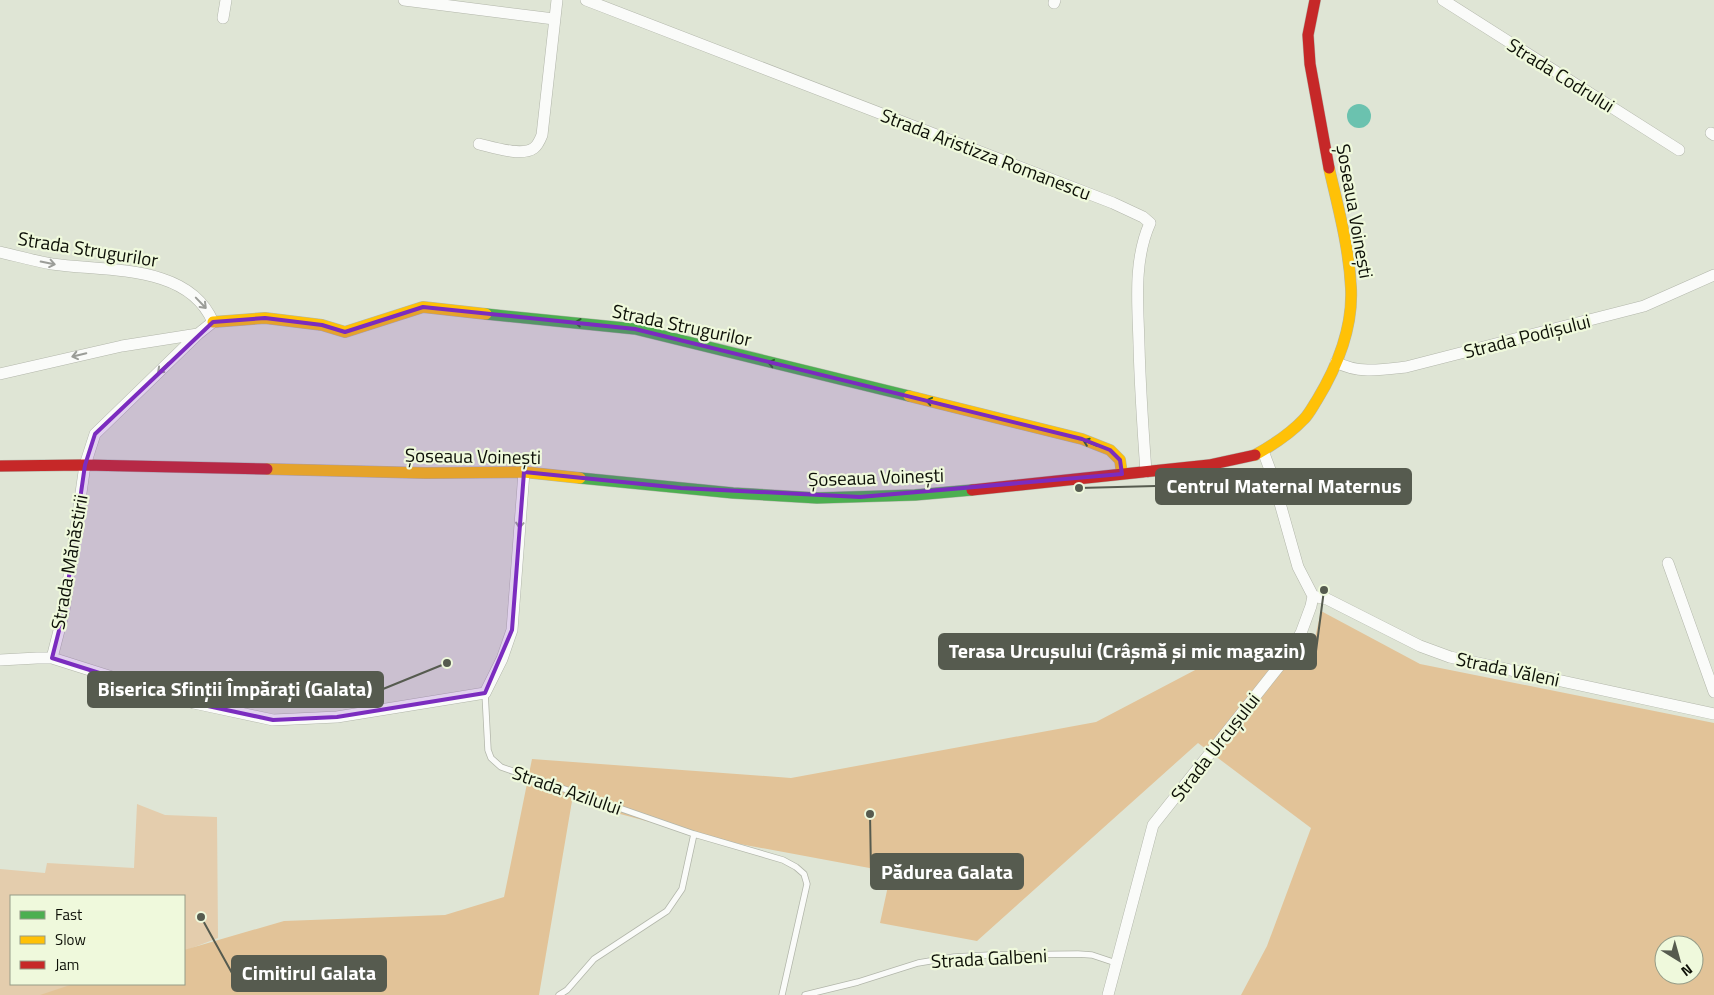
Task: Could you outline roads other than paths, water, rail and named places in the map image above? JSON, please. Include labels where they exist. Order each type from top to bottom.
[{"type":"main road","name":"Șoseaua Voinești","points":[[0,466],[85,465],[416,472],[524,472],[724,492],[817,498],[915,495],[1146,472],[1239,460],[1263,451],[1288,434],[1304,418],[1328,382],[1345,338],[1350,315],[1351,289],[1346,241],[1310,64],[1308,35],[1315,0]]},
{"type":"main road","name":"Strada Strugurilor","points":[[213,322],[265,318],[322,325],[345,332],[423,307],[635,329],[1082,439],[1110,450],[1120,460],[1122,474]]},
{"type":"street","points":[[223,18],[226,0]]},
{"type":"street","points":[[404,0],[554,19]]},
{"type":"street","points":[[479,144],[520,152],[535,148],[539,142],[542,135],[556,0]]},
{"type":"street","name":"Strada Aristizza Romanescu","points":[[586,0],[1104,199],[1143,217],[1150,223],[1145,235],[1137,277],[1140,381],[1146,472]]},
{"type":"street","name":"Strada Codrului","points":[[1443,0],[1679,150]]},
{"type":"street","name":"Strada Strugurilor","points":[[0,252],[52,264],[133,272],[172,281],[188,290],[209,311],[213,322]]},
{"type":"street","name":"Strada Podișului","points":[[1336,362],[1347,368],[1376,371],[1406,367],[1644,306],[1714,275]]},
{"type":"street","points":[[0,374],[122,346],[198,334],[213,322]]},
{"type":"street","name":"Strada Mănăstirii","points":[[52,658],[64,611],[85,465],[95,434],[198,334]]},
{"type":"street","points":[[1263,451],[1272,475],[1298,567],[1313,596]]},
{"type":"street","points":[[0,660],[52,658],[194,703],[273,720],[337,716],[484,693],[502,659],[512,630],[524,472]]},
{"type":"street","points":[[1668,563],[1714,692]]},
{"type":"street","name":"Strada Văleni","points":[[1313,596],[1327,599],[1420,646],[1450,657],[1714,714]]},
{"type":"street","name":"Strada Urcușului","points":[[1108,995],[1153,825],[1280,665],[1301,634],[1313,596]]},
{"type":"lane","name":"Strada Azilului","points":[[484,693],[488,750],[491,758],[501,768],[694,834],[782,860],[796,867],[804,874],[807,884],[782,995]]},
{"type":"lane","points":[[559,995],[567,990],[594,959],[667,911],[682,890],[694,834]]},
{"type":"lane","name":"Strada Galbeni","points":[[805,995],[858,982],[918,963],[954,957],[990,954],[1078,954],[1092,955],[1116,963]]},
{"type":"water","points":[[1359,104],[1364,105],[1370,111],[1370,121],[1364,127],[1359,128],[1354,127],[1348,121],[1347,116],[1348,111],[1354,105]]},
{"type":"place","name":"Centrul Maternal Maternus","points":[[1079,488]]},
{"type":"place","name":"Terasa Urcușului (Crâșmă și mic magazin)","points":[[1324,590]]},
{"type":"place","name":"Biserica Sfinții Împărați (Galata)","points":[[447,663]]},
{"type":"place","name":"Pădurea Galata","points":[[870,814]]},
{"type":"place","name":"Cimitirul Galata","points":[[201,917]]}]
